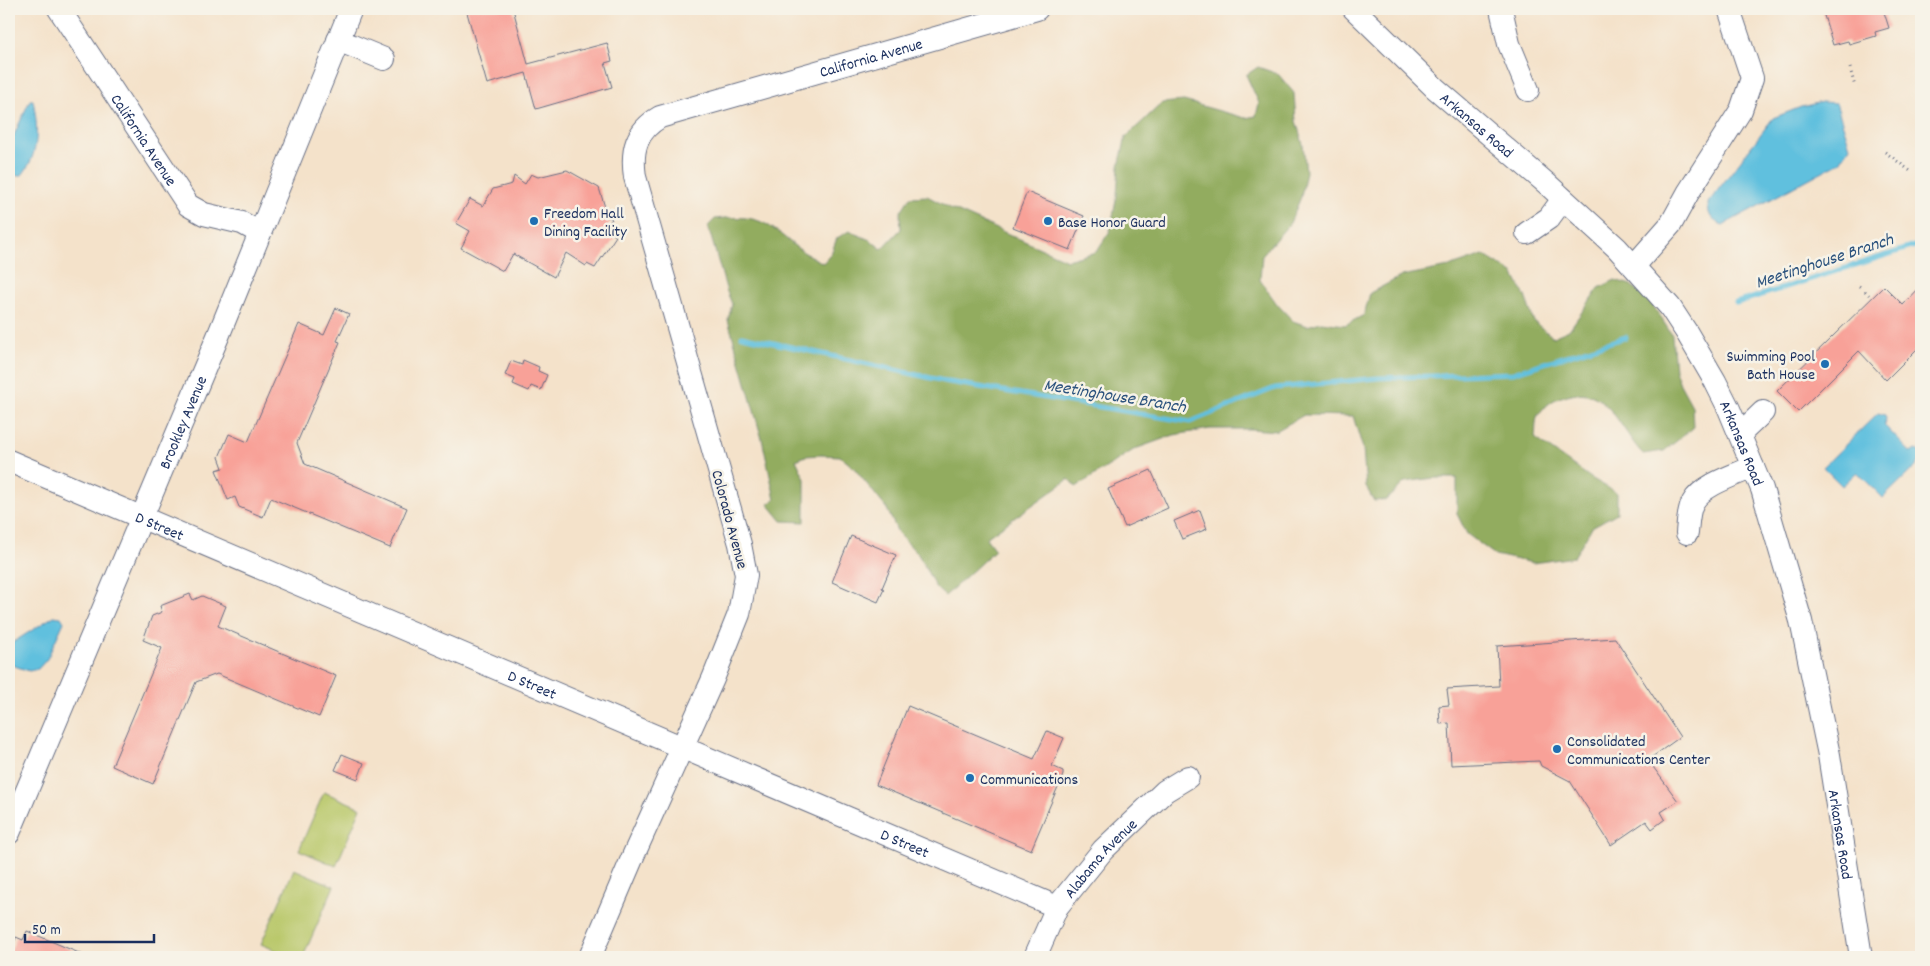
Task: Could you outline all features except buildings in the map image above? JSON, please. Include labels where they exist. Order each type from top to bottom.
[{"type":"street","name":"California Avenue","points":[[59,9],[188,205],[204,214],[242,223],[260,232]]},
{"type":"street","name":"Brookley Avenue","points":[[9,833],[142,517],[351,9]]},
{"type":"street","name":"California Avenue","points":[[703,104],[1037,9]]},
{"type":"street","points":[[1501,9],[1509,44],[1528,90]]},
{"type":"street","points":[[1634,266],[1672,224],[1688,193],[1741,110],[1752,78],[1729,9]]},
{"type":"street","name":"Arkansas Road","points":[[1356,10],[1435,88],[1617,248],[1670,307],[1715,381],[1753,467],[1776,532],[1801,621],[1829,755],[1861,957]]},
{"type":"street","points":[[338,40],[384,59]]},
{"type":"street","name":"Colorado Avenue","points":[[590,957],[725,652],[739,614],[746,575],[742,550],[635,177],[633,156],[636,142],[640,135],[654,120],[660,116],[703,104]]},
{"type":"street","points":[[1527,233],[1549,218],[1563,199]]},
{"type":"street","points":[[1740,434],[1763,412]]},
{"type":"street","name":"D Street","points":[[9,461],[1056,907]]},
{"type":"street","points":[[1687,533],[1688,517],[1692,502],[1702,490],[1753,467]]},
{"type":"street","name":"Alabama Avenue","points":[[1035,957],[1056,907],[1103,850],[1165,791],[1188,777]]},
{"type":"path","points":[[1850,68],[1855,87]]},
{"type":"path","points":[[1885,152],[1913,173]]},
{"type":"path","points":[[1862,288],[1869,295]]},
{"type":"green space","points":[[1258,67],[1278,74],[1294,93],[1296,121],[1303,144],[1306,172],[1301,197],[1290,223],[1262,255],[1260,280],[1277,304],[1293,321],[1307,326],[1321,322],[1345,325],[1364,315],[1370,293],[1402,276],[1449,267],[1483,255],[1513,273],[1525,296],[1534,322],[1553,337],[1569,330],[1599,288],[1615,280],[1631,285],[1652,304],[1672,335],[1675,370],[1692,406],[1693,428],[1664,451],[1643,454],[1609,408],[1599,400],[1588,395],[1575,394],[1556,399],[1538,415],[1535,438],[1591,478],[1617,493],[1617,513],[1592,527],[1574,557],[1533,563],[1495,555],[1467,534],[1457,514],[1457,478],[1434,478],[1405,482],[1386,500],[1374,501],[1366,487],[1363,449],[1353,416],[1304,415],[1276,431],[1210,429],[1174,435],[1135,449],[1076,487],[1069,479],[986,538],[995,550],[945,596],[936,588],[918,554],[898,533],[887,509],[854,468],[840,456],[806,456],[796,460],[805,479],[805,522],[782,521],[768,504],[775,499],[762,439],[728,320],[732,304],[708,226],[715,219],[741,218],[760,221],[799,249],[823,263],[831,254],[837,238],[849,231],[870,240],[882,249],[901,229],[900,213],[910,197],[927,196],[1067,260],[1096,252],[1110,231],[1117,195],[1119,166],[1126,137],[1162,103],[1184,101],[1245,118],[1256,116],[1259,103],[1246,75]]},
{"type":"green space","points":[[324,792],[361,808],[336,866],[299,850]]},
{"type":"green space","points":[[294,869],[334,886],[303,957],[291,957],[261,944]]},
{"type":"water","points":[[30,100],[33,100],[36,120],[35,148],[28,167],[22,175],[17,176],[9,173],[9,146]]},
{"type":"water","points":[[1822,102],[1836,103],[1850,147],[1840,162],[1723,225],[1716,222],[1710,214],[1708,203],[1773,118],[1801,107]]},
{"type":"water","points":[[1878,413],[1885,415],[1884,425],[1911,453],[1915,450],[1921,452],[1921,461],[1883,498],[1857,472],[1842,486],[1823,467]]},
{"type":"water","points":[[54,616],[61,617],[64,622],[47,659],[38,669],[29,671],[9,664],[9,645]]},
{"type":"waterway","name":"Meetinghouse Branch","points":[[1736,303],[1921,244]]},
{"type":"waterway","name":"Meetinghouse Branch","points":[[742,336],[949,382],[1190,422],[1275,388],[1378,378],[1513,373],[1626,337]]},
{"type":"place","name":"Freedom Hall Dining Facility","points":[[534,221]]},
{"type":"place","name":"Base Honor Guard","points":[[1048,221]]},
{"type":"place","name":"Swimming Pool Bath House","points":[[1825,364]]},
{"type":"place","name":"Consolidated Communications Center","points":[[1557,749]]},
{"type":"place","name":"Communications","points":[[970,778]]}]
